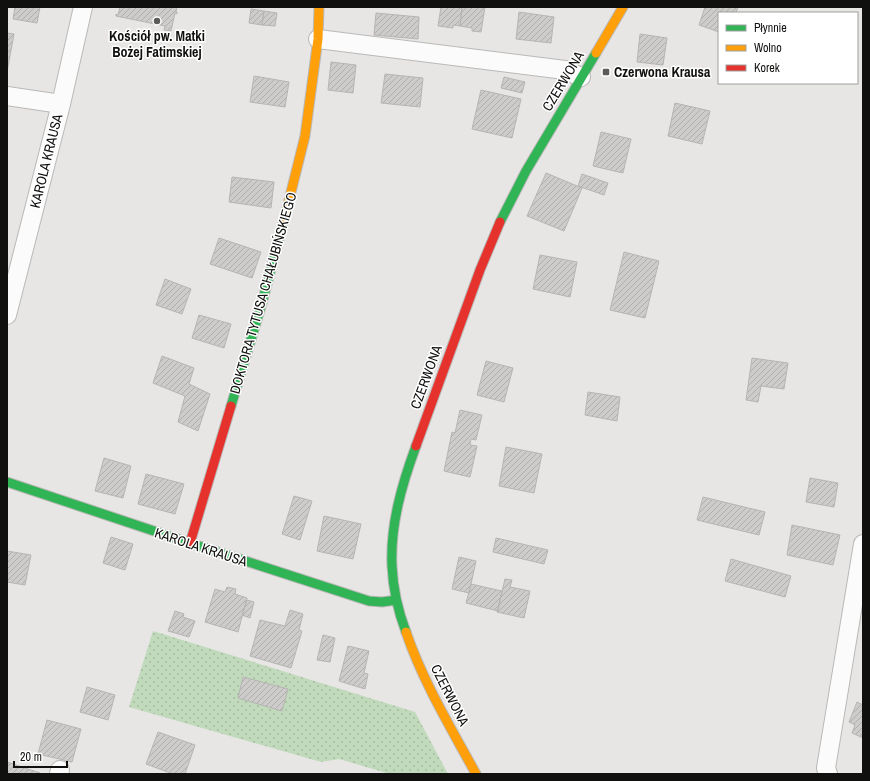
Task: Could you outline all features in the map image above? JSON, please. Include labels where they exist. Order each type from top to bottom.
[{"type":"street","name":"KAROLA KRAUSA","points":[[7,315],[61,104],[83,7]]},
{"type":"street","name":"DOKTORA TYTUSA CHAŁUBIŃSKIEGO","points":[[190,543],[260,310],[305,136],[318,39],[319,7]]},
{"type":"street","name":"CZERWONA","points":[[476,774],[413,654],[402,624],[393,581],[393,532],[399,501],[420,435],[482,265],[505,210],[527,168],[623,7]]},
{"type":"street","points":[[318,39],[565,70],[581,77]]},
{"type":"street","points":[[7,96],[61,104]]},
{"type":"street","name":"KAROLA KRAUSA","points":[[7,482],[369,602],[396,600]]},
{"type":"street","points":[[828,774],[826,768],[863,544]]},
{"type":"green space","points":[[153,631],[415,712],[448,774],[390,774],[339,759],[321,762],[129,707]]},
{"type":"building","points":[[15,7],[40,7],[37,23],[13,19]]},
{"type":"building","name":"Kościół pw. Matki Bożej Fatimskiej","points":[[120,7],[177,7],[177,14],[175,13],[171,31],[164,30],[165,26],[116,16],[116,14],[118,15]]},
{"type":"building","points":[[441,7],[462,7],[460,26],[453,25],[453,28],[438,26]]},
{"type":"building","points":[[462,7],[485,7],[481,32],[472,31],[472,28],[460,26]]},
{"type":"building","points":[[705,7],[738,7],[736,12],[718,12],[718,32],[699,25]]},
{"type":"building","points":[[251,9],[264,11],[262,25],[249,23]]},
{"type":"building","points":[[264,11],[277,13],[275,26],[262,25]]},
{"type":"building","points":[[519,12],[554,17],[551,43],[516,39]]},
{"type":"building","points":[[376,13],[419,17],[418,39],[374,35]]},
{"type":"building","points":[[7,33],[14,34],[7,72]]},
{"type":"building","points":[[640,34],[667,38],[663,65],[637,62]]},
{"type":"building","points":[[331,62],[356,65],[353,93],[328,90]]},
{"type":"building","points":[[385,74],[423,78],[420,107],[381,103]]},
{"type":"building","points":[[254,76],[289,82],[285,107],[250,102]]},
{"type":"building","points":[[504,77],[525,82],[522,93],[501,88]]},
{"type":"building","points":[[481,90],[521,99],[512,138],[472,129]]},
{"type":"building","points":[[675,103],[710,111],[702,144],[668,136]]},
{"type":"building","points":[[601,132],[631,139],[623,173],[593,166]]},
{"type":"building","points":[[546,173],[582,188],[564,231],[527,216]]},
{"type":"building","points":[[582,174],[608,183],[604,195],[578,186]]},
{"type":"building","points":[[232,177],[274,182],[271,208],[229,202]]},
{"type":"building","points":[[219,238],[261,252],[252,278],[210,264]]},
{"type":"building","points":[[624,252],[659,261],[645,318],[610,310]]},
{"type":"building","points":[[540,255],[577,262],[570,297],[533,289]]},
{"type":"building","points":[[165,279],[191,289],[182,314],[156,305]]},
{"type":"building","points":[[199,315],[231,324],[224,348],[192,338]]},
{"type":"building","points":[[162,356],[194,368],[189,384],[210,394],[198,431],[178,422],[185,396],[153,383]]},
{"type":"building","points":[[752,358],[788,363],[784,389],[761,386],[758,402],[746,400]]},
{"type":"building","points":[[486,361],[513,368],[504,402],[477,395]]},
{"type":"building","points":[[588,392],[620,397],[617,421],[585,415]]},
{"type":"building","points":[[460,410],[482,415],[476,440],[471,439],[470,445],[477,446],[470,477],[444,471],[452,432],[455,433]]},
{"type":"building","points":[[506,447],[542,454],[534,493],[499,486]]},
{"type":"building","points":[[104,458],[131,466],[123,498],[95,491]]},
{"type":"building","points":[[146,474],[184,484],[175,514],[138,504]]},
{"type":"building","points":[[810,478],[838,483],[834,507],[806,502]]},
{"type":"building","points":[[294,496],[312,501],[300,540],[282,534]]},
{"type":"building","points":[[703,497],[765,512],[759,535],[697,520]]},
{"type":"building","points":[[324,516],[361,524],[353,559],[317,551]]},
{"type":"building","points":[[792,525],[840,535],[833,565],[787,555]]},
{"type":"building","points":[[111,537],[133,544],[125,570],[103,563]]},
{"type":"building","points":[[496,538],[548,550],[544,564],[493,552]]},
{"type":"building","points":[[7,551],[31,555],[25,585],[7,582]]},
{"type":"building","points":[[459,557],[476,561],[469,593],[452,589]]},
{"type":"building","points":[[731,559],[791,576],[785,597],[725,581]]},
{"type":"building","points":[[505,579],[512,580],[510,587],[530,591],[524,618],[497,612]]},
{"type":"building","points":[[471,584],[502,591],[498,611],[466,603]]},
{"type":"building","points":[[227,587],[236,589],[235,594],[247,598],[238,632],[205,622],[215,589],[225,592]]},
{"type":"building","points":[[247,600],[254,602],[250,618],[242,615]]},
{"type":"building","points":[[290,610],[303,614],[299,630],[302,631],[291,668],[250,656],[260,620],[285,626]]},
{"type":"building","points":[[175,611],[184,614],[183,617],[195,621],[189,637],[168,631]]},
{"type":"building","points":[[323,635],[335,638],[330,662],[317,660]]},
{"type":"building","points":[[348,646],[369,651],[364,673],[368,674],[365,689],[339,681]]},
{"type":"building","points":[[243,677],[288,689],[282,711],[238,698]]},
{"type":"building","points":[[87,687],[115,695],[108,720],[80,712]]},
{"type":"building","points":[[857,702],[863,705],[863,738],[852,733],[855,725],[849,722]]},
{"type":"building","points":[[47,720],[81,729],[72,762],[38,754]]},
{"type":"building","points":[[158,732],[195,745],[185,774],[173,774],[146,764]]},
{"type":"building","points":[[7,762],[40,773],[40,774],[7,774]]},
{"type":"traffic: fast","points":[[500,222],[526,171],[596,53]]},
{"type":"traffic: fast","points":[[231,406],[262,303],[284,220]]},
{"type":"traffic: fast","points":[[406,632],[398,608],[395,591],[392,551],[398,505],[416,446]]},
{"type":"traffic: fast","points":[[7,482],[369,601],[382,602],[396,600]]},
{"type":"traffic: slow","points":[[284,220],[305,136],[318,39],[319,7]]},
{"type":"traffic: slow","points":[[596,53],[623,7]]},
{"type":"traffic: slow","points":[[406,632],[429,687],[476,774]]},
{"type":"traffic: jam","points":[[416,446],[480,270],[500,222]]},
{"type":"traffic: jam","points":[[190,543],[231,406]]},
{"type":"place","name":"Kościół pw. Matki Bożej Fatimskiej","points":[[157,21]]},
{"type":"place","name":"Czerwona Krausa","points":[[606,72]]}]
